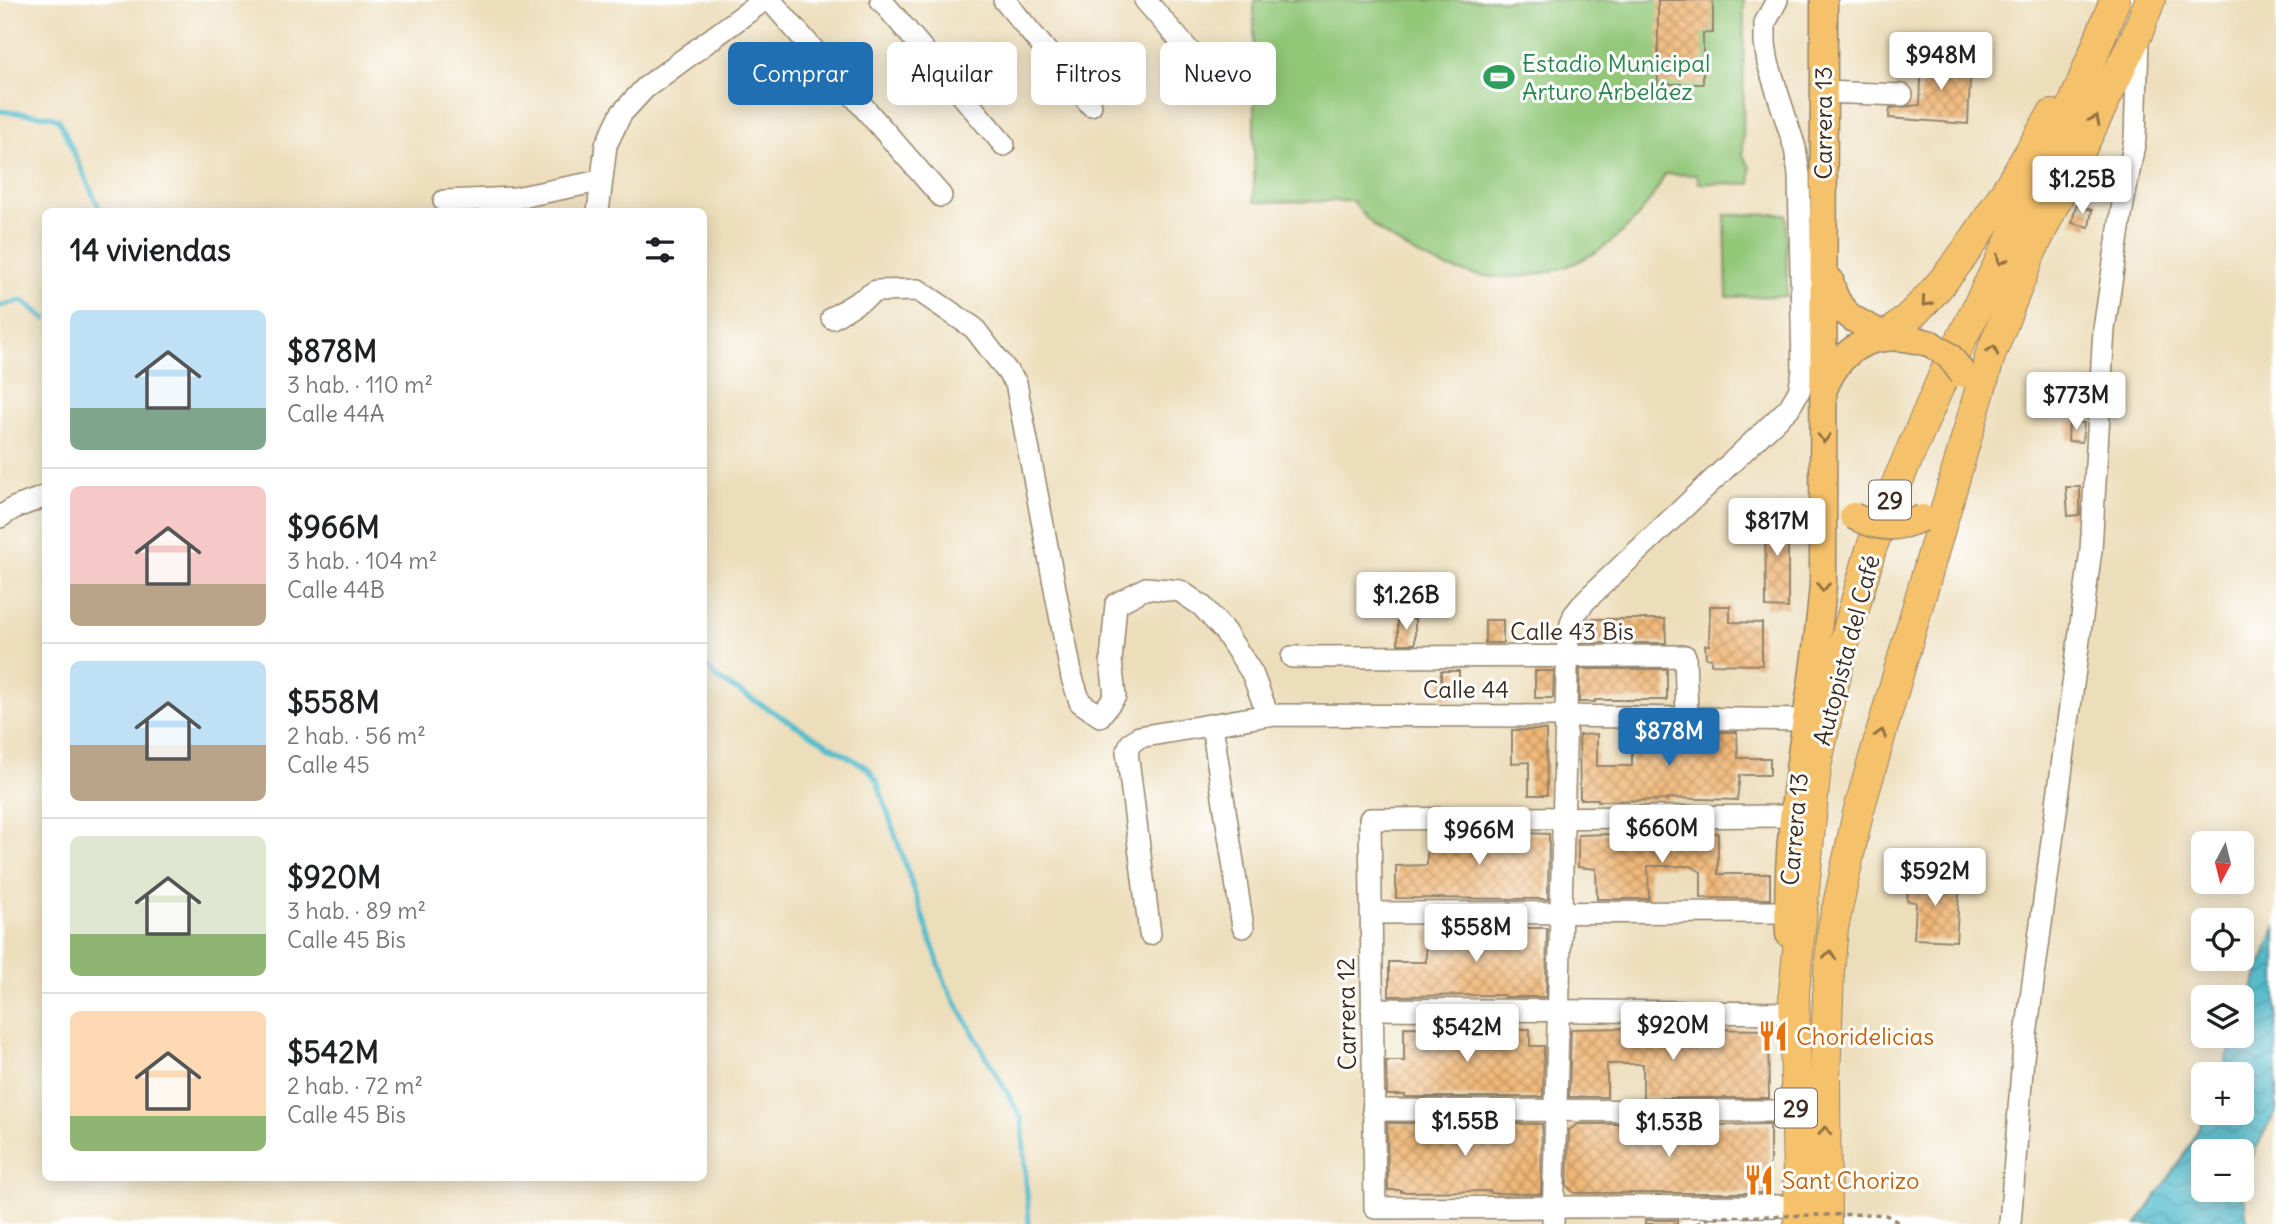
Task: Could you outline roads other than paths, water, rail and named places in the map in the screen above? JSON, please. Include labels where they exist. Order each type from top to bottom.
[{"type":"highway","name":"Autopista del Café","points":[[1804,1220],[1796,1111],[1794,1002],[1816,766],[1838,665],[1871,549],[1946,370],[2029,203],[2115,0]]},
{"type":"highway","name":"29","points":[[1804,1220],[1833,928],[1858,813],[1990,356],[2016,286],[2138,32],[2150,0]]},
{"type":"highway","points":[[1887,336],[1925,304],[1958,263],[2099,41]]},
{"type":"main road","name":"Carrera 13","points":[[1794,1002],[1787,912],[1793,816],[1819,638],[1823,584],[1824,92],[1820,7]]},
{"type":"main road","name":"Carrera 13","points":[[1823,247],[1833,298],[1843,312],[1887,336]]},
{"type":"main road","points":[[1824,391],[1838,363],[1852,350],[1869,341],[1887,336],[1909,337],[1931,344],[1949,356],[1963,374],[1969,417],[1967,439]]},
{"type":"main road","points":[[1824,470],[1829,488],[1839,504],[1853,516],[1870,524],[1887,527],[1905,525],[1922,518],[1941,504],[1954,484]]},
{"type":"street","points":[[598,208],[606,145],[621,114],[645,88],[764,0]]},
{"type":"street","points":[[770,0],[941,196]]},
{"type":"street","points":[[881,0],[1004,145]]},
{"type":"street","points":[[1004,0],[1039,42]]},
{"type":"street","points":[[1145,0],[1181,42]]},
{"type":"street","points":[[1778,2],[1765,23],[1768,63],[1795,148],[1799,174],[1803,372],[1799,391],[1789,408],[1586,600],[1574,615],[1568,633],[1553,1215],[1804,1220]]},
{"type":"street","points":[[2010,1224],[2023,1058],[2091,550],[2104,329],[2135,139],[2138,32]]},
{"type":"street","points":[[1824,92],[1902,96]]},
{"type":"street","points":[[444,201],[514,198],[600,181]]},
{"type":"street","points":[[832,318],[876,291],[918,290],[974,328],[1016,383],[1072,678],[1080,702],[1100,716],[1115,696],[1111,661],[1116,604],[1146,588],[1180,590],[1202,606],[1225,632],[1252,673],[1268,715]]},
{"type":"street","points":[[0,517],[14,508],[42,498]]},
{"type":"street","name":"Calle 43 Bis","points":[[1292,657],[1685,656],[1687,717]]},
{"type":"street","name":"Calle 44","points":[[1150,934],[1127,751],[1131,743],[1139,737],[1268,715],[1805,720]]},
{"type":"street","points":[[1212,725],[1243,927]]},
{"type":"street","points":[[1563,818],[1793,816]]},
{"type":"street","name":"Carrera 12","points":[[1553,1215],[1375,1208],[1370,820],[1563,818]]},
{"type":"street","points":[[1371,913],[1787,912]]},
{"type":"street","points":[[1372,1009],[1558,1010],[1794,1002]]},
{"type":"street","points":[[1373,1110],[1796,1111]]},
{"type":"water","points":[[2276,925],[2276,1112],[2254,1155],[2254,1139],[2193,1139],[2200,1125],[2254,1125],[2254,1062],[2225,1062],[2231,1048],[2254,1048],[2254,985]]},
{"type":"water","points":[[2191,1142],[2191,1202],[2245,1202],[2248,1224],[2137,1224]]},
{"type":"waterway","points":[[0,111],[50,116],[59,120],[99,208]]},
{"type":"waterway","points":[[0,306],[22,300],[42,316]]},
{"type":"waterway","points":[[707,667],[715,677],[869,769],[877,781],[946,985],[1022,1119],[1029,1224]]},
{"type":"place","name":"Estadio Municipal Arturo Arbeláez","points":[[1499,77]]},
{"type":"place","name":"Choridelicias","points":[[1773,1036]]},
{"type":"place","name":"Sant Chorizo","points":[[1759,1180]]}]
